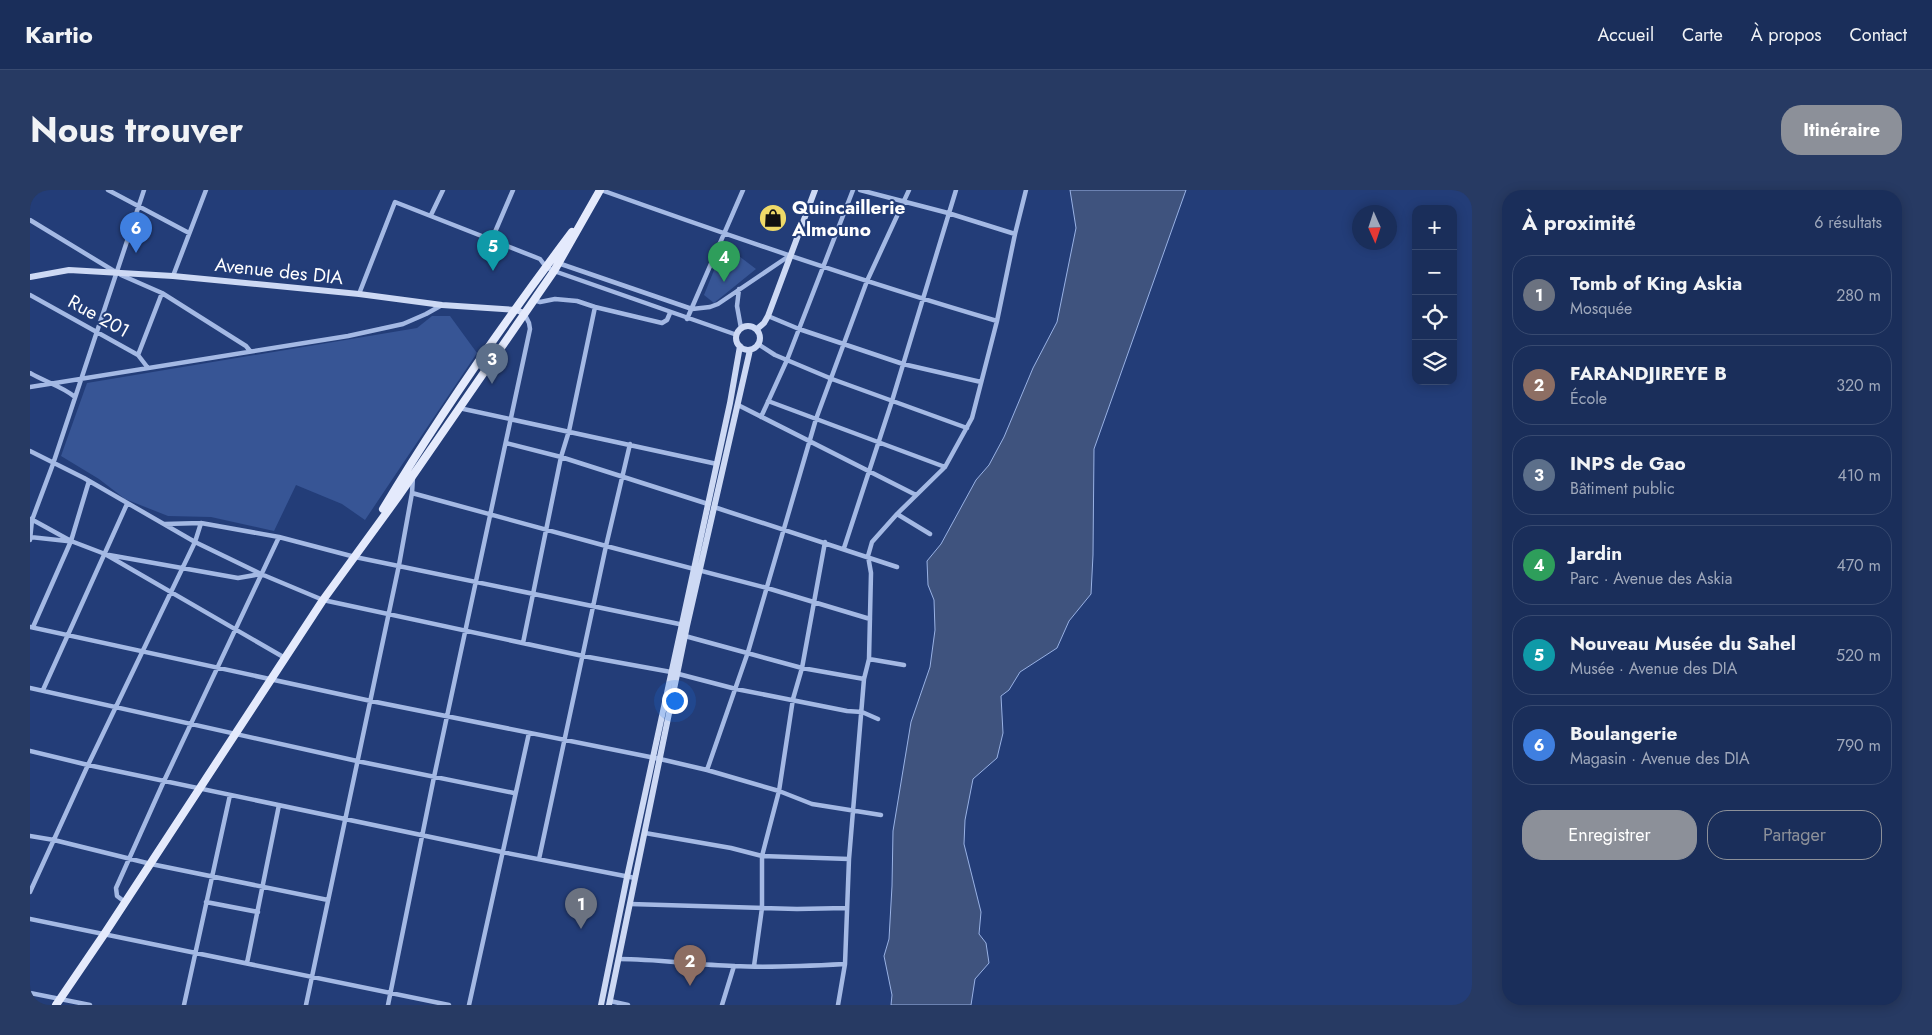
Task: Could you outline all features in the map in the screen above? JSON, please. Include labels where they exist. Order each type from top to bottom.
[{"type":"main road","points":[[58,1002],[151,864],[323,600],[559,264],[601,190]]},
{"type":"main road","points":[[355,556],[402,477],[546,267],[590,208]]},
{"type":"street","points":[[108,190],[189,233]]},
{"type":"street","points":[[71,541],[30,538],[31,519],[54,464],[80,380],[144,190]]},
{"type":"street","points":[[173,276],[206,190]]},
{"type":"street","points":[[431,215],[443,190]]},
{"type":"street","points":[[492,239],[513,190]]},
{"type":"street","points":[[601,190],[789,256],[998,321]]},
{"type":"street","points":[[687,319],[743,190]]},
{"type":"street","points":[[757,329],[764,324],[768,316],[815,190]]},
{"type":"street","points":[[761,417],[799,329],[853,190]]},
{"type":"street","points":[[860,190],[948,213],[1015,234]]},
{"type":"street","points":[[707,770],[748,652],[816,418],[867,281],[909,190]]},
{"type":"street","points":[[844,548],[879,443],[956,190]]},
{"type":"street","points":[[838,1005],[845,964],[849,858],[864,679],[869,659],[871,573],[868,556],[872,542],[896,514],[945,467],[972,418],[998,321],[1015,234],[1026,190]]},
{"type":"street","points":[[359,294],[395,202],[540,259],[551,260],[692,309],[710,308],[789,256]]},
{"type":"street","points":[[30,220],[116,272],[162,293],[246,346],[250,351]]},
{"type":"street","points":[[540,259],[546,267],[554,271],[736,335]]},
{"type":"street","name":"Avenue des DIA","points":[[30,277],[70,270],[173,276],[359,294],[442,305],[516,310],[524,313]]},
{"type":"street","points":[[739,289],[738,306],[741,328]]},
{"type":"street","points":[[138,355],[162,293]]},
{"type":"street","name":"Rue 201","points":[[30,295],[138,355],[148,368]]},
{"type":"street","points":[[534,300],[540,302],[566,299],[662,323],[667,320],[670,313]]},
{"type":"street","points":[[30,387],[348,336],[403,324],[442,305]]},
{"type":"street","points":[[523,643],[548,530],[561,457],[569,431],[595,307]]},
{"type":"street","points":[[388,1005],[434,777],[530,329],[524,313]]},
{"type":"street","points":[[768,316],[799,329],[903,364],[981,382]]},
{"type":"street","points":[[628,1005],[609,1003],[645,833],[657,758],[711,505],[738,405],[750,350],[758,344],[760,336],[757,329],[749,326],[741,328],[736,335]]},
{"type":"street","points":[[711,505],[740,346],[736,335]]},
{"type":"street","points":[[758,344],[786,360],[832,379],[967,428]]},
{"type":"street","points":[[740,346],[750,350]]},
{"type":"street","points":[[30,373],[48,384],[65,389],[75,397]]},
{"type":"street","points":[[768,401],[945,467]]},
{"type":"street","points":[[738,405],[916,495]]},
{"type":"street","points":[[459,408],[717,464]]},
{"type":"street","points":[[506,443],[561,457],[784,528],[897,567]]},
{"type":"street","points":[[539,859],[606,546],[630,444]]},
{"type":"street","points":[[30,451],[89,481],[195,542],[261,574],[323,600],[583,656],[674,673],[736,689],[847,711],[862,712],[878,720]]},
{"type":"street","points":[[306,1005],[399,565],[412,492],[413,474]]},
{"type":"street","points":[[89,481],[71,541],[31,627],[272,678],[370,701],[657,758],[779,791],[812,804],[854,809],[881,815]]},
{"type":"street","points":[[412,492],[767,588],[870,619]]},
{"type":"street","points":[[43,690],[127,504]]},
{"type":"street","points":[[896,514],[930,534]]},
{"type":"street","points":[[31,519],[71,541],[105,554],[286,658]]},
{"type":"street","points":[[164,524],[201,523],[279,537],[355,556],[684,625]]},
{"type":"street","points":[[30,892],[88,765],[195,542],[201,523]]},
{"type":"street","points":[[125,902],[117,896],[116,890],[217,666],[279,537]]},
{"type":"street","points":[[754,966],[762,908],[762,856],[779,791],[793,700],[802,668],[825,542]]},
{"type":"street","points":[[105,554],[238,578],[261,574]]},
{"type":"street","points":[[674,673],[685,636],[684,625]]},
{"type":"street","points":[[685,636],[802,668],[864,679]]},
{"type":"street","points":[[869,659],[904,665]]},
{"type":"street","points":[[30,688],[357,761],[514,792]]},
{"type":"street","points":[[468,1005],[514,792],[529,733]]},
{"type":"street","points":[[30,751],[230,795],[635,878]]},
{"type":"street","points":[[601,1005],[627,876],[657,758]]},
{"type":"street","points":[[184,1005],[230,795]]},
{"type":"street","points":[[247,963],[279,805]]},
{"type":"street","points":[[645,833],[731,848],[762,856],[849,858]]},
{"type":"street","points":[[30,836],[54,840],[151,864],[328,900]]},
{"type":"street","points":[[206,902],[258,912]]},
{"type":"street","points":[[630,904],[762,908],[846,908]]},
{"type":"street","points":[[30,919],[449,1005]]},
{"type":"street","points":[[619,959],[679,961],[734,966],[845,964]]},
{"type":"street","points":[[722,1005],[734,966]]},
{"type":"street","points":[[30,992],[58,1002],[90,1005]]},
{"type":"shaded area","points":[[1070,190],[1186,190],[1094,449],[1091,594],[1069,621],[1057,648],[1020,672],[1009,690],[1001,696],[1003,733],[997,758],[973,779],[965,820],[964,844],[981,912],[979,934],[986,943],[989,963],[975,979],[971,1005],[891,1005],[892,995],[884,956],[889,939],[893,831],[911,722],[930,667],[935,630],[934,600],[928,585],[927,561],[941,544],[976,480],[989,465],[1004,437],[1033,368],[1057,322],[1076,228]]},
{"type":"shaded area","points":[[727,247],[756,269],[714,303],[704,295],[723,248]]},
{"type":"shaded area","points":[[432,316],[450,316],[477,353],[365,520],[342,504],[296,485],[274,531],[211,517],[168,516],[125,499],[99,479],[61,456],[87,383],[417,328]]},
{"type":"place","name":"Quincaillerie Almouno","points":[[773,218]]},
{"type":"place","name":"Boulangerie","points":[[136,253]]},
{"type":"place","name":"Nouveau Musée du Sahel","points":[[493,271]]},
{"type":"place","name":"Jardin","points":[[724,282]]},
{"type":"place","name":"INPS de Gao","points":[[492,384]]},
{"type":"place","name":"Tomb of King Askia","points":[[581,929]]},
{"type":"place","name":"FARANDJIREYE B","points":[[690,986]]}]
